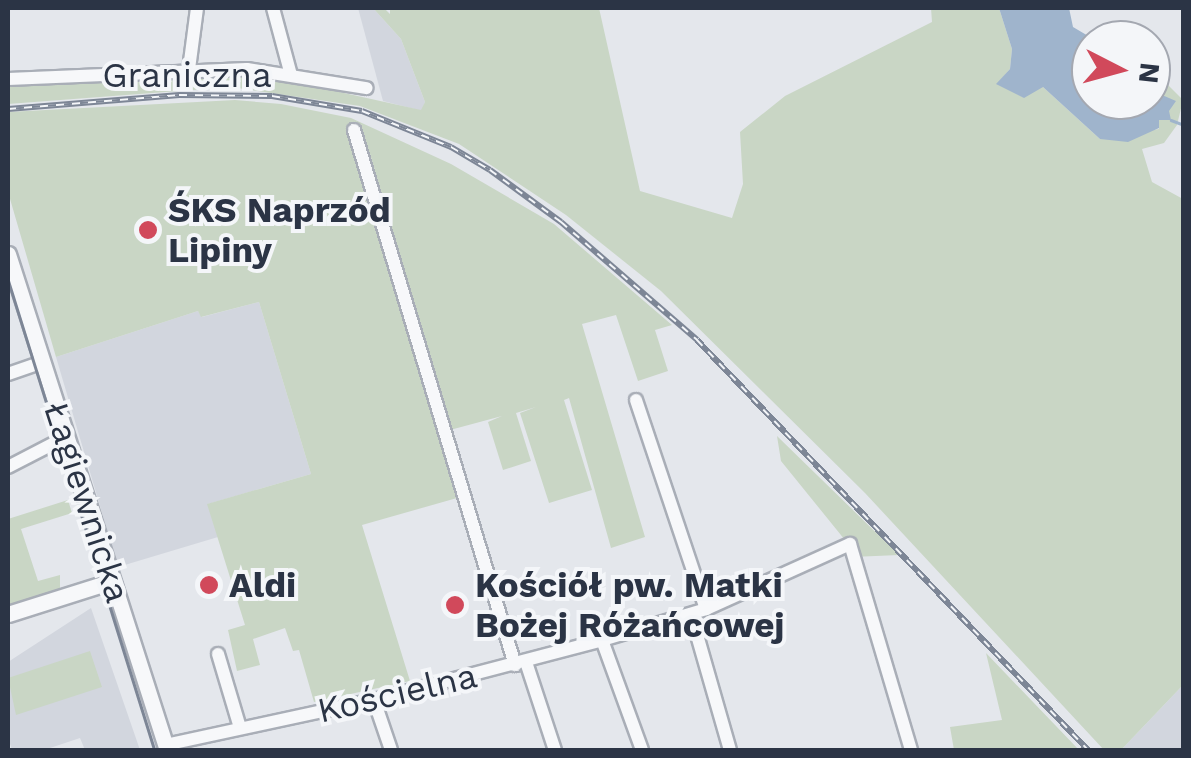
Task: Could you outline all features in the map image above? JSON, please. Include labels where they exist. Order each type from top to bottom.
[{"type":"street","points":[[189,69],[197,8]]},
{"type":"street","points":[[272,8],[291,75]]},
{"type":"street","name":"Graniczna","points":[[8,79],[189,69],[291,75],[366,88]]},
{"type":"street","points":[[354,130],[521,663],[556,750]]},
{"type":"street","name":"Łagiewnicka","points":[[8,254],[166,748]]},
{"type":"street","points":[[8,374],[42,362]]},
{"type":"street","points":[[636,400],[706,609]]},
{"type":"street","points":[[8,467],[66,437]]},
{"type":"street","name":"Kościelna","points":[[166,748],[521,663],[691,614],[850,544],[911,750]]},
{"type":"street","points":[[8,614],[112,582]]},
{"type":"street","points":[[691,614],[730,750]]},
{"type":"street","points":[[602,640],[642,750]]},
{"type":"street","points":[[218,654],[240,728]]},
{"type":"street","points":[[374,700],[391,750]]},
{"type":"shaded area","points":[[358,8],[373,8],[401,39],[425,102],[422,111],[383,101]]},
{"type":"shaded area","points":[[259,302],[311,474],[208,504],[218,537],[118,567],[56,357],[198,311],[202,317]]},
{"type":"shaded area","points":[[91,608],[140,750],[85,750],[80,738],[44,750],[12,750],[8,738],[8,662]]},
{"type":"shaded area","points":[[1183,685],[1183,750],[1121,750]]},
{"type":"green space","points":[[373,8],[384,8],[390,14],[390,8],[599,8],[640,191],[732,218],[743,184],[740,132],[785,96],[932,22],[931,8],[999,8],[1012,49],[1010,69],[997,84],[1043,87],[1071,113],[1071,120],[1079,120],[1100,139],[1159,129],[1158,120],[1171,120],[1171,88],[1183,100],[1177,125],[1164,143],[1142,149],[1152,182],[1183,199],[1183,685],[1121,750],[1104,750],[865,493],[661,291],[566,215],[459,144],[360,106],[231,87],[8,104],[8,86],[161,75],[258,74],[421,110],[425,102],[401,39]]},
{"type":"green space","points":[[235,100],[281,104],[351,118],[451,164],[554,224],[672,325],[655,330],[668,371],[638,381],[616,315],[582,324],[645,537],[611,548],[569,398],[564,400],[592,490],[549,503],[520,413],[536,407],[516,413],[531,461],[503,470],[488,422],[502,416],[450,430],[370,154],[357,156],[457,498],[362,525],[410,681],[314,702],[299,650],[293,651],[285,628],[253,639],[260,665],[237,671],[228,630],[245,625],[207,504],[311,474],[259,302],[201,317],[198,311],[56,357],[8,192],[8,112]]},
{"type":"green space","points":[[777,436],[899,555],[852,557],[849,545],[781,461]]},
{"type":"green space","points":[[68,500],[72,513],[21,529],[38,581],[60,575],[60,590],[8,605],[8,519]]},
{"type":"green space","points":[[90,651],[102,687],[16,715],[8,678]]},
{"type":"green space","points":[[986,653],[1079,750],[954,750],[950,727],[1002,720]]},
{"type":"water","points":[[999,8],[1069,8],[1071,113],[1043,87],[1024,98],[996,84],[1010,69],[1012,49]]},
{"type":"water","points":[[1079,120],[1159,120],[1159,128],[1128,142],[1100,139]]},
{"type":"waterway","points":[[1171,120],[1184,125]]},
{"type":"tram line","points":[[8,279],[155,750]]},
{"type":"railway","points":[[8,109],[179,95],[272,96],[362,111],[451,147],[490,170],[561,222],[697,340],[1088,750]]},
{"type":"place","name":"ŚKS Naprzód Lipiny","points":[[148,230]]},
{"type":"place","name":"Aldi","points":[[209,585]]},
{"type":"place","name":"Kościół pw. Matki Bożej Różańcowej","points":[[455,605]]}]
